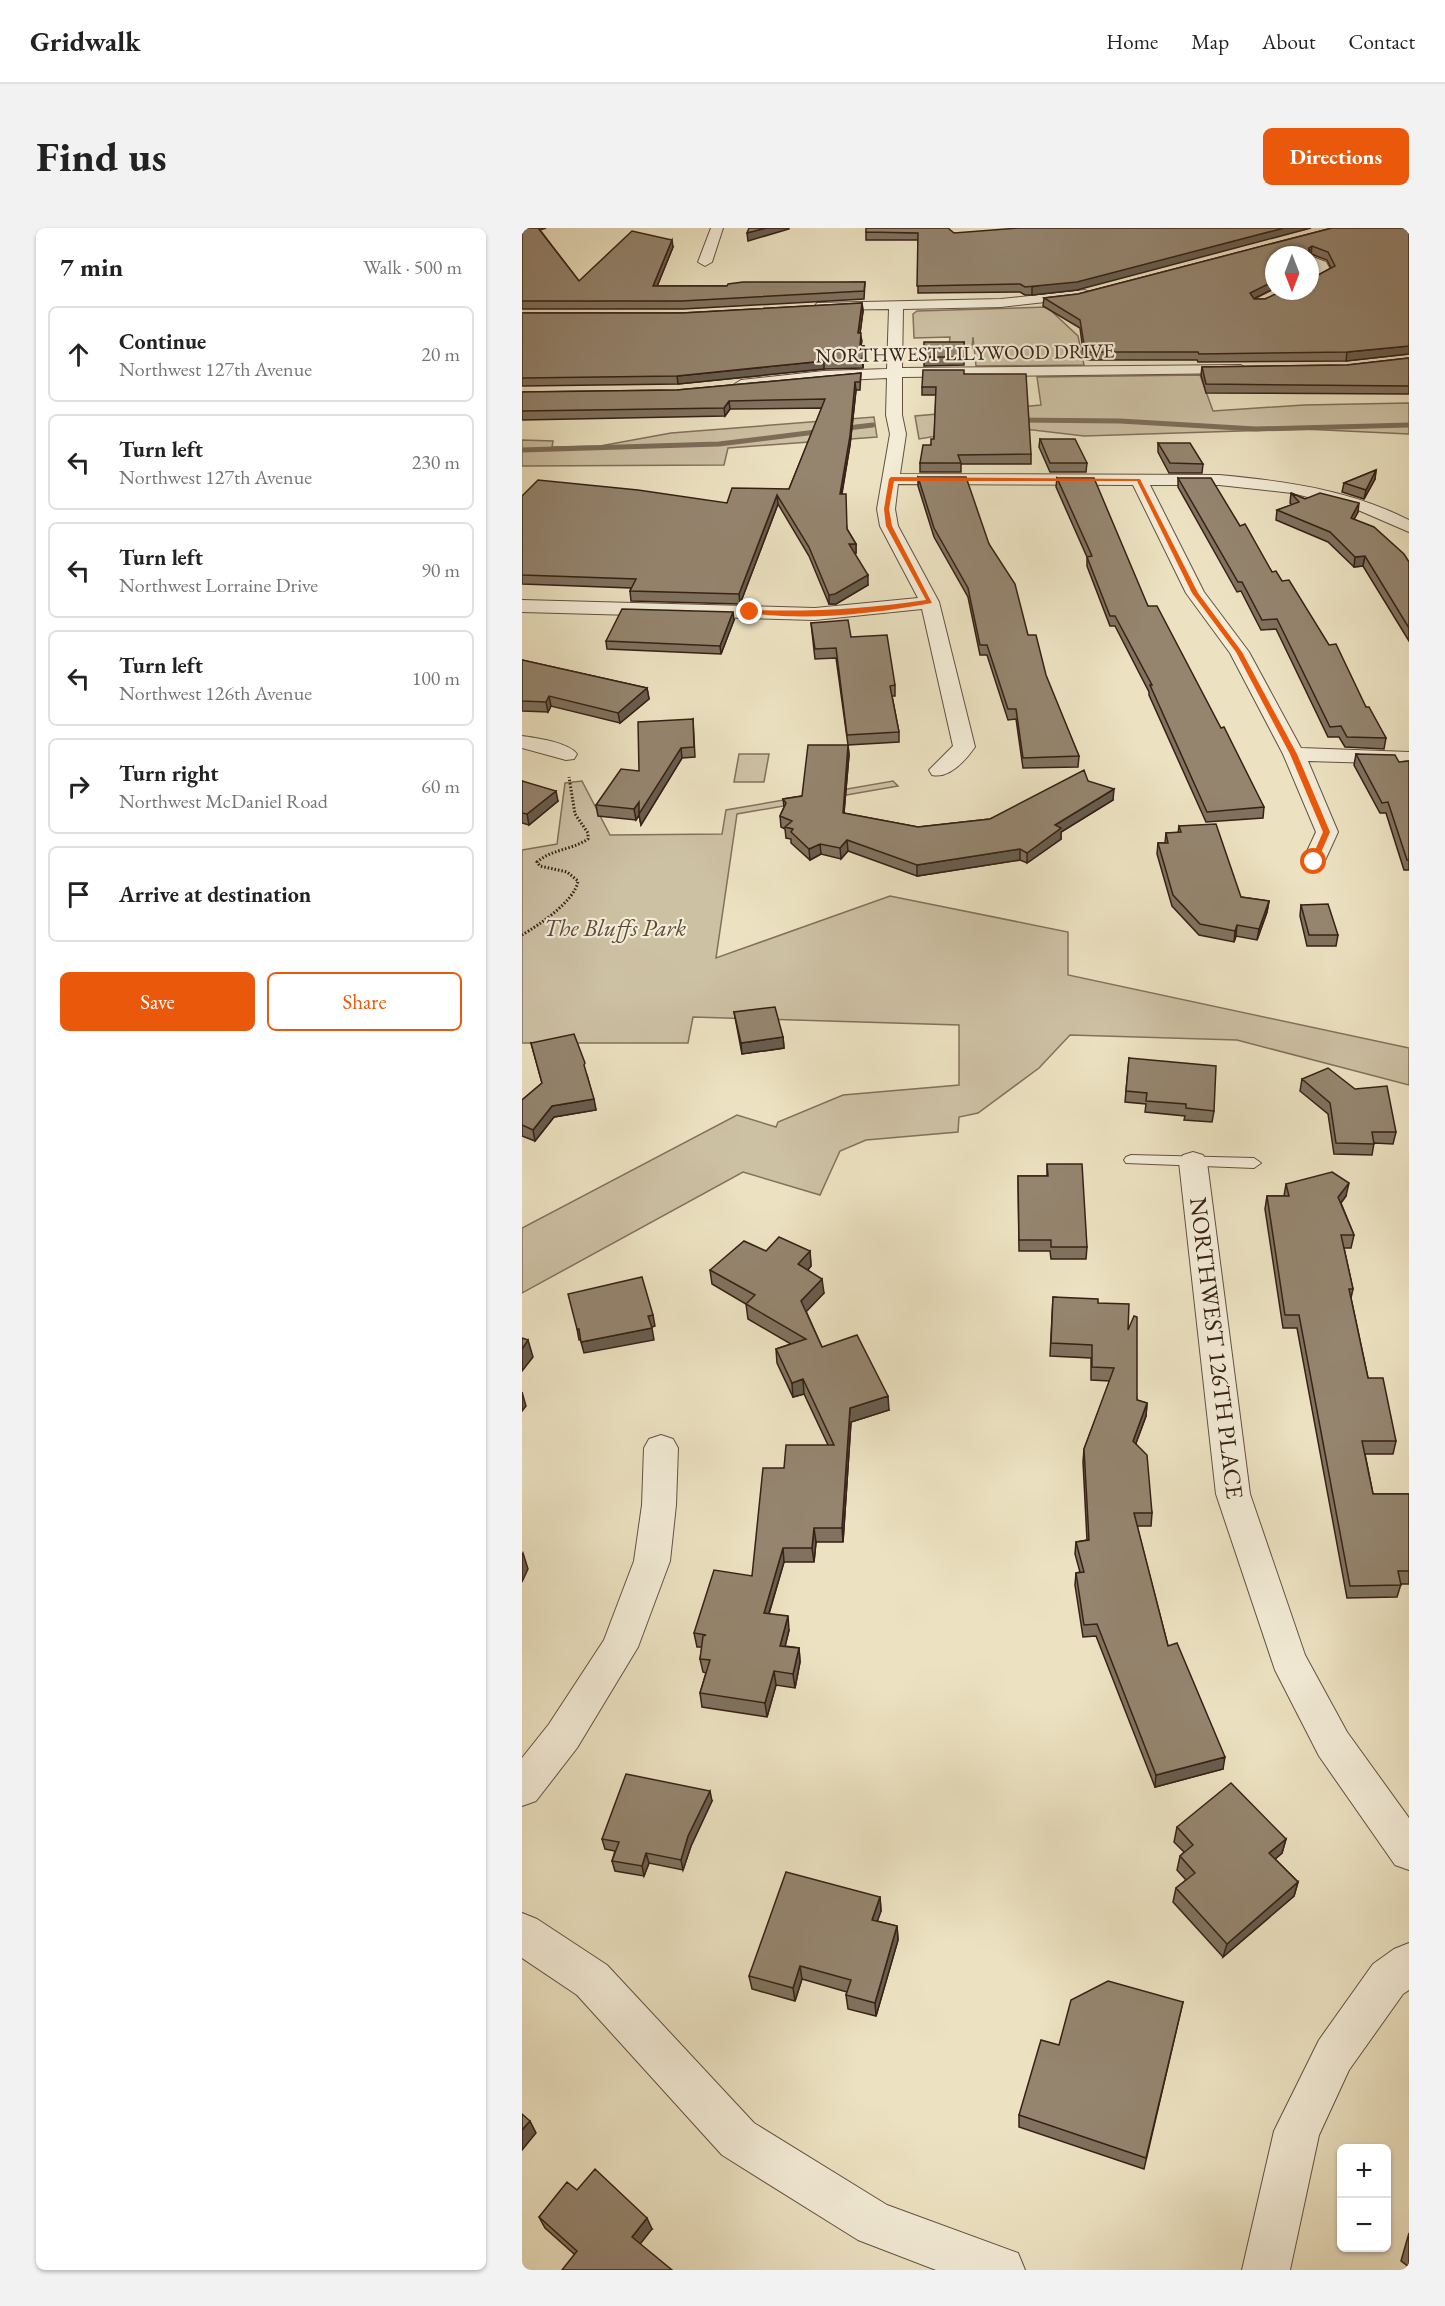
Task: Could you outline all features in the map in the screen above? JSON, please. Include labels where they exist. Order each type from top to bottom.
[{"type":"street","points":[[705,262],[717,228]]},
{"type":"street","points":[[1319,264],[1324,273],[1319,276]]},
{"type":"street","points":[[806,307],[1032,302],[1077,296],[1098,290]]},
{"type":"street","points":[[896,304],[894,415],[898,434],[886,509],[889,526],[930,602],[964,747],[940,770]]},
{"type":"street","name":"NORTHWEST LILYWOOD DRIVE","points":[[725,386],[824,376],[895,373],[1258,368]]},
{"type":"street","points":[[891,479],[1219,480],[1260,483],[1311,491],[1391,517],[1409,527]]},
{"type":"street","points":[[1138,480],[1195,593],[1239,652],[1294,754],[1327,832],[1314,862]]},
{"type":"street","points":[[1391,517],[1409,511]]},
{"type":"street","points":[[522,606],[815,614],[930,602]]},
{"type":"street","points":[[522,742],[541,745],[566,754]]},
{"type":"street","points":[[1294,754],[1409,758]]},
{"type":"street","name":"NORTHWEST 126TH PLACE","points":[[1193,1162],[1233,1494],[1288,1659],[1333,1744],[1409,1851]]},
{"type":"street","points":[[522,1788],[563,1736],[620,1647],[652,1561],[659,1505],[661,1448]]},
{"type":"street","points":[[522,1933],[592,1980],[738,2139],[874,2224],[1001,2270]]},
{"type":"street","points":[[1266,2270],[1296,2131],[1334,2055],[1388,1979],[1409,1965]]},
{"type":"lane","points":[[1131,1160],[1254,1163]]},
{"type":"path","points":[[522,935],[550,916],[573,896],[579,884],[578,879],[572,875],[540,866],[537,862],[544,856],[585,842],[589,836],[573,812],[571,787]]},
{"type":"green space","points":[[1047,307],[1078,336],[1084,365],[976,366],[973,337],[972,348],[949,346],[950,337],[914,338],[913,314],[917,311]]},
{"type":"green space","points":[[1200,375],[1213,411],[1304,405],[1409,403],[1409,434],[1303,429],[1084,436],[1016,428],[974,430],[919,439],[915,416],[1041,405],[1037,377]]},
{"type":"green space","points":[[874,417],[877,437],[728,448],[724,465],[522,466],[522,440],[553,441],[552,447],[600,446],[671,433]]},
{"type":"green space","points":[[739,754],[769,754],[764,782],[734,782]]},
{"type":"green space","name":"The Bluffs Park","points":[[582,781],[610,835],[722,834],[726,810],[893,781],[898,786],[737,814],[716,958],[890,896],[1068,932],[1068,975],[1409,1048],[1409,1085],[1237,1040],[1070,1035],[1039,1068],[978,1113],[959,1117],[958,1132],[866,1140],[840,1151],[820,1195],[743,1172],[522,1293],[522,1228],[737,1115],[776,1127],[778,1122],[843,1095],[959,1085],[959,1025],[693,1017],[688,1043],[522,1043],[522,850],[557,844],[565,783]]},
{"type":"building","points":[[522,228],[538,228],[579,281],[632,231],[672,240],[653,286],[727,286],[743,282],[865,282],[864,291],[682,301],[522,301]]},
{"type":"building","points":[[749,228],[766,228],[747,233]]},
{"type":"building","points":[[866,228],[948,228],[954,233],[1019,228],[1284,228],[1077,282],[1025,287],[1020,284],[917,286],[918,233],[866,232]]},
{"type":"building","points":[[1332,228],[1409,228],[1409,346],[1347,352],[1199,354],[1198,352],[1090,352],[1085,350],[1080,320],[1044,298],[1078,294]]},
{"type":"building","points":[[862,303],[858,333],[861,333],[860,346],[864,346],[862,359],[677,376],[522,378],[522,313],[682,313]]},
{"type":"building","points":[[924,342],[964,342],[964,357],[924,357]]},
{"type":"building","points":[[1409,358],[1409,386],[1206,384],[1202,367],[1347,365]]},
{"type":"building","points":[[923,370],[964,370],[964,374],[1026,374],[1031,454],[958,455],[961,463],[920,463],[923,445],[931,445],[931,439],[934,439],[936,387],[922,387]]},
{"type":"building","points":[[861,373],[860,382],[855,382],[850,436],[840,494],[846,494],[847,529],[856,544],[849,544],[868,575],[835,594],[829,595],[809,547],[777,495],[739,594],[630,591],[636,579],[522,575],[522,496],[538,480],[638,490],[727,503],[732,488],[789,489],[825,399],[729,401],[724,408],[522,411],[522,392],[677,390]]},
{"type":"building","points":[[1040,439],[1075,439],[1087,463],[1050,463]]},
{"type":"building","points":[[1158,443],[1190,443],[1203,464],[1170,463]]},
{"type":"building","points":[[1376,470],[1366,490],[1344,483]]},
{"type":"building","points":[[918,477],[966,477],[989,544],[1015,584],[1028,635],[1036,635],[1046,675],[1079,756],[1023,758],[1016,709],[1008,709],[987,645],[980,645],[968,588],[934,528]]},
{"type":"building","points":[[1057,478],[1094,478],[1148,606],[1157,606],[1221,728],[1224,727],[1264,807],[1207,812],[1150,685],[1152,685],[1115,616],[1110,616],[1087,557],[1092,556]]},
{"type":"building","points":[[1178,478],[1211,478],[1240,526],[1245,524],[1272,572],[1276,571],[1282,581],[1289,580],[1329,645],[1336,644],[1366,707],[1369,707],[1386,738],[1347,737],[1341,726],[1330,727],[1277,619],[1262,620],[1242,582],[1238,582]]},
{"type":"building","points":[[1291,493],[1305,499],[1320,493],[1359,503],[1351,518],[1374,527],[1404,554],[1409,562],[1409,628],[1365,556],[1355,557],[1330,532],[1277,510],[1299,502]]},
{"type":"building","points":[[622,609],[733,612],[720,646],[606,641]]},
{"type":"building","points":[[848,620],[851,637],[887,635],[895,685],[890,686],[899,732],[847,735],[836,648],[815,649],[811,623]]},
{"type":"building","points":[[522,660],[647,688],[618,713],[549,696],[546,702],[522,701]]},
{"type":"building","points":[[693,719],[694,747],[681,748],[639,814],[639,802],[634,809],[596,805],[621,769],[639,771],[638,722]]},
{"type":"building","points":[[808,745],[848,745],[843,813],[918,827],[990,819],[1084,770],[1088,781],[1114,789],[1055,825],[1061,828],[1027,853],[1020,849],[917,865],[847,840],[840,848],[820,844],[809,849],[791,832],[793,829],[785,827],[792,821],[780,816],[786,803],[783,799],[802,796]]},
{"type":"building","points":[[1356,754],[1395,755],[1399,762],[1409,761],[1409,860],[1407,860],[1388,802],[1382,803]]},
{"type":"building","points":[[522,781],[556,791],[527,814],[522,813]]},
{"type":"building","points":[[1216,824],[1241,897],[1269,901],[1259,929],[1237,925],[1235,931],[1200,924],[1173,895],[1158,843],[1168,843],[1166,833],[1181,832],[1179,826]]},
{"type":"building","points":[[1328,904],[1338,935],[1309,935],[1301,905]]},
{"type":"building","points":[[775,1007],[783,1037],[741,1043],[734,1012]]},
{"type":"building","points":[[574,1034],[585,1063],[594,1099],[552,1106],[533,1130],[522,1125],[522,1100],[542,1083],[531,1043]]},
{"type":"building","points":[[1129,1058],[1216,1066],[1214,1111],[1186,1108],[1186,1104],[1146,1101],[1147,1093],[1126,1091]]},
{"type":"building","points":[[1328,1068],[1355,1089],[1387,1086],[1396,1132],[1372,1132],[1374,1144],[1336,1143],[1330,1103],[1302,1079]]},
{"type":"building","points":[[1047,1164],[1082,1164],[1087,1247],[1051,1247],[1051,1240],[1019,1240],[1018,1176],[1048,1176]]},
{"type":"building","points":[[1332,1172],[1349,1183],[1338,1197],[1354,1235],[1341,1235],[1353,1289],[1349,1289],[1368,1378],[1383,1378],[1396,1441],[1362,1441],[1373,1494],[1409,1494],[1409,1571],[1398,1571],[1401,1585],[1350,1586],[1299,1315],[1285,1315],[1267,1196],[1289,1196],[1286,1184]]},
{"type":"building","points":[[779,1237],[810,1251],[798,1264],[822,1279],[801,1301],[822,1347],[857,1335],[888,1396],[850,1408],[842,1528],[814,1528],[812,1548],[783,1548],[764,1613],[788,1616],[780,1646],[799,1648],[793,1674],[774,1671],[765,1703],[700,1693],[710,1660],[700,1659],[703,1636],[706,1635],[694,1633],[714,1570],[752,1576],[763,1468],[784,1468],[786,1445],[834,1445],[803,1379],[792,1383],[776,1349],[806,1339],[746,1304],[755,1295],[710,1270],[744,1241],[766,1251]]},
{"type":"building","points":[[642,1277],[653,1315],[648,1316],[652,1328],[581,1342],[568,1294]]},
{"type":"building","points":[[1053,1297],[1098,1299],[1098,1303],[1129,1304],[1128,1330],[1134,1316],[1137,1317],[1137,1400],[1147,1403],[1133,1441],[1147,1455],[1152,1513],[1134,1513],[1168,1646],[1177,1643],[1225,1757],[1156,1775],[1097,1624],[1084,1625],[1076,1573],[1084,1572],[1076,1542],[1089,1540],[1084,1449],[1114,1368],[1092,1367],[1092,1345],[1051,1343]]},
{"type":"building","points":[[522,1338],[528,1340],[522,1349]]},
{"type":"building","points":[[626,1774],[710,1791],[688,1836],[681,1860],[646,1853],[642,1866],[612,1861],[619,1842],[602,1839]]},
{"type":"building","points":[[1231,1783],[1286,1839],[1269,1853],[1298,1882],[1227,1944],[1176,1888],[1195,1873],[1180,1856],[1193,1845],[1177,1827]]},
{"type":"building","points":[[786,1872],[880,1897],[872,1920],[897,1926],[875,2003],[846,1995],[851,1980],[800,1966],[793,1988],[749,1976]]},
{"type":"building","points":[[1108,1981],[1183,2002],[1146,2158],[1019,2115],[1041,2040],[1059,2045],[1071,2000]]},
{"type":"building","points":[[522,2114],[530,2121],[522,2130]]},
{"type":"building","points":[[595,2169],[647,2218],[632,2237],[672,2270],[562,2270],[577,2251],[539,2217],[567,2182],[577,2190]]},
{"type":"waterway","points":[[1015,420],[1120,421],[1256,429],[1409,425]]},
{"type":"waterway","points":[[839,429],[873,425]]},
{"type":"waterway","points":[[522,450],[719,444],[824,431]]},
{"type":"route","points":[[750,612],[815,614],[930,602],[889,526],[886,509],[891,479],[1138,480],[1195,593],[1239,652],[1294,754],[1327,832],[1314,862]]}]
